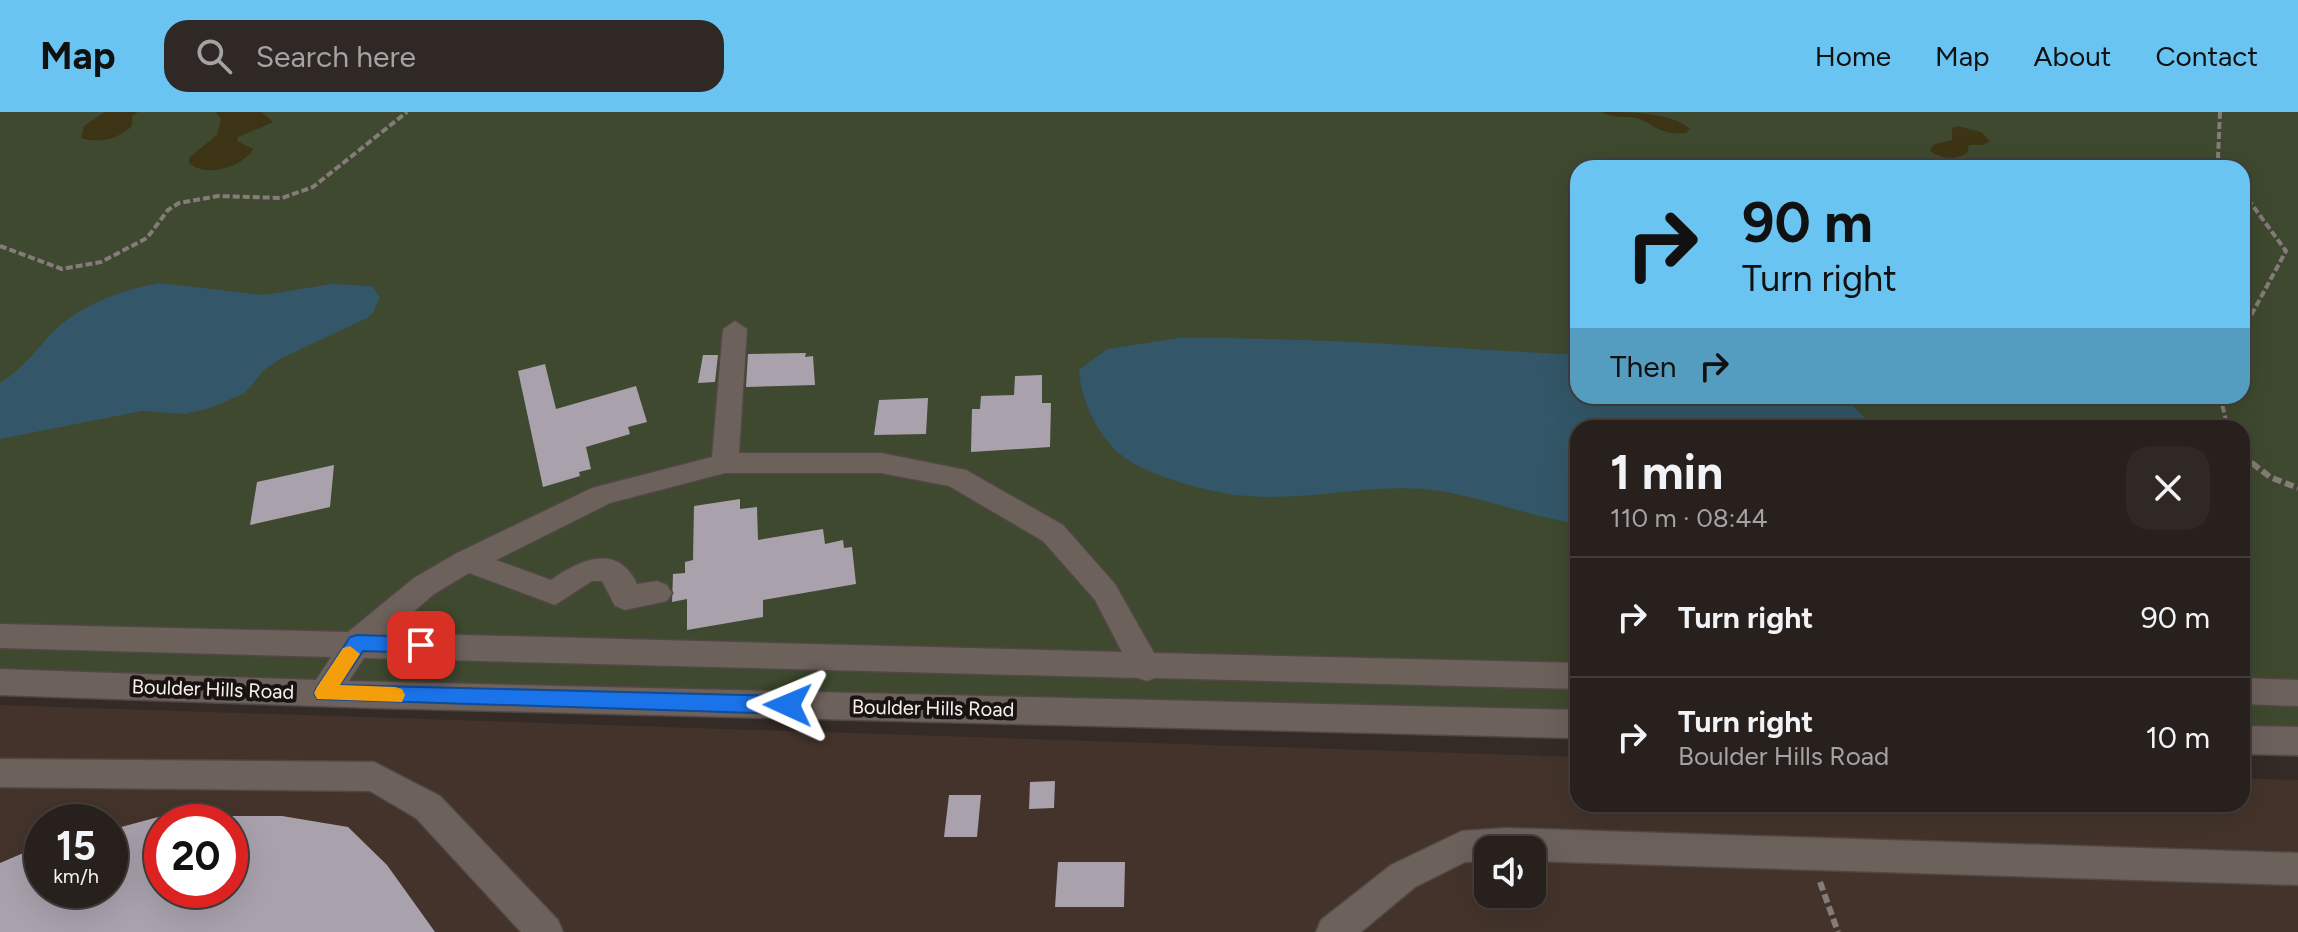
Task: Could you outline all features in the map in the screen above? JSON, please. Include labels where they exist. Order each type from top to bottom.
[{"type":"lane","points":[[725,463],[735,329]]},
{"type":"lane","points":[[324,693],[357,643],[424,586],[467,561],[602,495],[725,463],[881,463],[956,477],[1053,533],[1105,592],[1147,668]]},
{"type":"lane","points":[[467,561],[555,593],[586,570],[609,569],[622,583],[625,598],[657,593]]},
{"type":"lane","points":[[0,636],[357,643],[1147,668],[1570,676]]},
{"type":"lane","name":"Boulder Hills Road","points":[[0,682],[1570,724]]},
{"type":"lane","points":[[2250,691],[2298,693]]},
{"type":"lane","points":[[2250,740],[2298,741]]},
{"type":"lane","points":[[0,773],[374,777],[428,807],[545,932]]},
{"type":"lane","points":[[1334,932],[1403,876],[1462,847],[1506,844],[2298,869]]},
{"type":"path","points":[[0,246],[14,248],[52,268],[66,270],[119,255],[149,237],[163,214],[177,203],[222,195],[282,198],[307,190],[407,112]]},
{"type":"path","points":[[2220,112],[2220,160]]},
{"type":"path","points":[[2250,202],[2286,251],[2250,317]]},
{"type":"path","points":[[2250,461],[2270,477],[2298,488]]},
{"type":"path","points":[[1811,854],[1838,932]]},
{"type":"shaded area","points":[[0,705],[1570,757],[1570,812],[2250,812],[2250,778],[2298,780],[2298,932],[0,932]]},
{"type":"green space","points":[[0,112],[2298,112],[2298,757],[2250,755],[2250,420],[1570,420],[1570,737],[0,693]]},
{"type":"sand","points":[[105,112],[138,112],[132,116],[132,126],[114,137],[101,140],[81,138],[84,126]]},
{"type":"sand","points":[[216,112],[261,112],[273,122],[238,137],[237,141],[253,149],[241,161],[223,168],[204,170],[189,163],[189,158],[217,135],[221,119]]},
{"type":"sand","points":[[1602,112],[1661,116],[1690,129],[1686,133],[1667,132],[1637,118]]},
{"type":"sand","points":[[1958,126],[1981,132],[1990,141],[1982,145],[1969,145],[1967,153],[1953,158],[1930,151],[1933,145],[1952,140],[1952,128]]},
{"type":"water","points":[[159,283],[263,295],[332,284],[372,286],[380,297],[373,313],[367,318],[280,359],[264,370],[245,393],[210,408],[185,414],[142,411],[0,439],[0,383],[73,316],[114,295]]},
{"type":"water","points":[[1179,338],[1229,338],[1570,355],[1570,404],[1850,404],[1868,420],[1570,420],[1570,522],[1463,495],[1424,489],[1270,497],[1234,495],[1172,480],[1131,462],[1110,445],[1088,409],[1079,370],[1107,349]]},
{"type":"building","points":[[806,353],[805,357],[813,356],[815,385],[746,387],[748,354]]},
{"type":"building","points":[[703,355],[718,355],[715,382],[698,383]]},
{"type":"building","points":[[545,364],[556,409],[636,386],[647,422],[628,427],[630,434],[586,447],[591,469],[579,472],[580,476],[543,487],[518,371]]},
{"type":"building","points":[[1042,375],[1042,403],[1051,403],[1050,447],[971,452],[972,409],[980,409],[981,396],[1014,395],[1015,376]]},
{"type":"building","points":[[928,398],[926,434],[874,435],[879,400]]},
{"type":"building","points":[[334,465],[330,507],[250,525],[257,482]]},
{"type":"building","points":[[740,499],[740,509],[757,507],[758,540],[823,529],[825,544],[843,540],[844,548],[852,547],[856,584],[763,600],[763,617],[687,630],[687,599],[672,602],[673,574],[685,573],[685,562],[693,560],[694,506]]},
{"type":"building","points":[[1055,781],[1054,808],[1029,809],[1030,782]]},
{"type":"building","points":[[949,795],[981,795],[977,837],[944,837]]},
{"type":"building","points":[[248,816],[282,816],[348,827],[387,865],[435,932],[0,932],[0,863],[24,853],[24,908],[128,908],[128,825],[144,821],[144,908],[248,908]]},
{"type":"building","points":[[1058,862],[1125,862],[1124,907],[1055,907]]},
{"type":"slow traffic","points":[[350,654],[324,693],[395,695]]},
{"type":"route","points":[[421,645],[357,643],[324,693],[788,705]]}]
